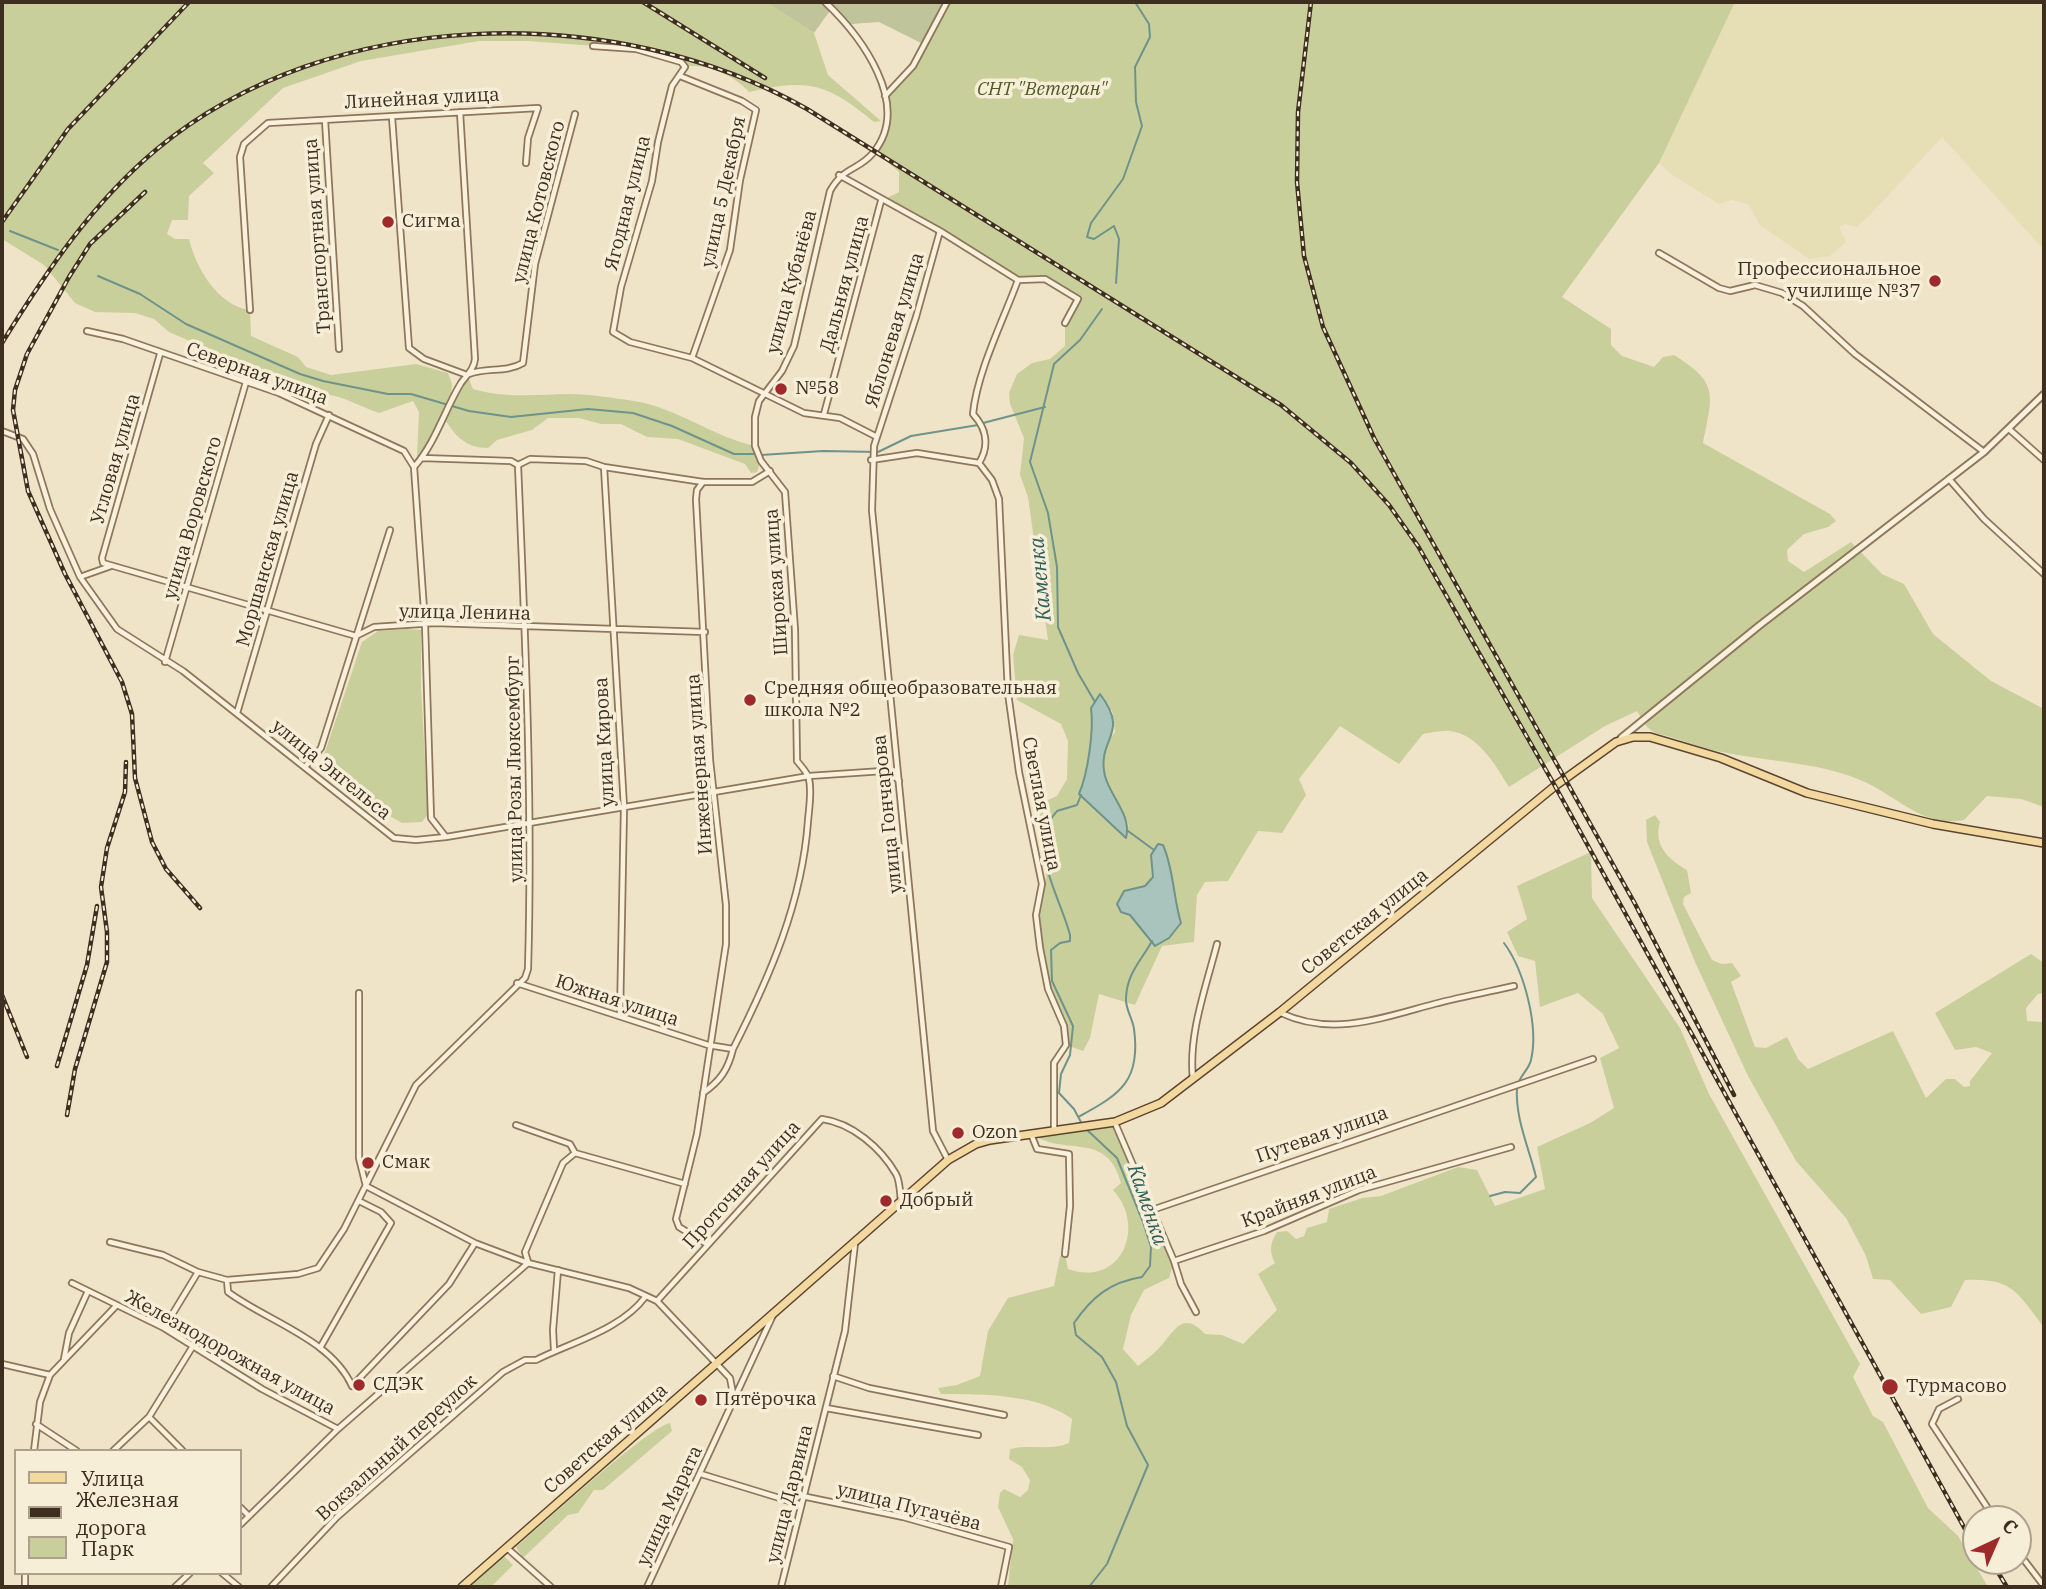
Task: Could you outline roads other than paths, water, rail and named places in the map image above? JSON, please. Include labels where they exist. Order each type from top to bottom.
[{"type":"main road","points":[[1616,742],[1633,737],[1650,737],[1721,758],[1807,793],[1933,824],[2044,843]]},
{"type":"main road","name":"Советская улица","points":[[462,1587],[948,1160],[976,1144],[1031,1133],[1115,1122],[1152,1108],[1193,1080],[1280,1012],[1555,786],[1616,742]]},
{"type":"street","points":[[825,2],[858,40],[873,64],[885,96],[887,130],[875,151],[839,175],[881,201],[940,231],[1018,280],[1045,279],[1077,299],[1065,323]]},
{"type":"street","points":[[885,96],[913,66],[947,2]]},
{"type":"street","points":[[593,46],[636,49],[681,62],[685,67],[680,76]]},
{"type":"street","name":"Ягодная улица","points":[[680,76],[672,86],[645,211],[621,287],[613,332],[619,338],[692,358]]},
{"type":"street","name":"улица 5 Декабря","points":[[680,76],[742,101],[756,110],[740,180],[730,250],[692,358]]},
{"type":"street","name":"Линейная улица","points":[[250,310],[240,157],[244,144],[268,124],[538,108],[527,138],[526,163]]},
{"type":"street","points":[[446,836],[431,818],[425,624],[414,467],[422,458],[451,400],[474,367],[460,112]]},
{"type":"street","name":"улица Котовского","points":[[467,375],[478,370],[510,369],[523,363],[535,264],[575,114]]},
{"type":"street","points":[[392,117],[409,348],[424,359],[467,375]]},
{"type":"street","name":"Транспортная улица","points":[[325,120],[339,349]]},
{"type":"street","name":"улица Кубанёва","points":[[771,471],[761,461],[755,446],[755,417],[759,401],[782,371],[794,346],[830,191],[839,175]]},
{"type":"street","name":"Дальняя улица","points":[[824,414],[881,201]]},
{"type":"street","name":"Яблоневая улица","points":[[874,446],[940,231]]},
{"type":"street","points":[[1659,253],[1719,288],[1730,291],[1755,285],[1782,293],[1803,306],[1855,354],[1984,452]]},
{"type":"street","points":[[872,458],[917,453],[979,463],[984,455],[986,438],[983,424],[972,414],[980,377],[1018,280]]},
{"type":"street","name":"Северная улица","points":[[88,331],[105,333],[299,400],[404,452],[414,467]]},
{"type":"street","name":"Угловая улица","points":[[111,566],[103,563],[102,558],[160,354]]},
{"type":"street","points":[[692,358],[804,413],[824,414],[855,424],[877,437]]},
{"type":"street","name":"улица Воровского","points":[[165,662],[246,382]]},
{"type":"street","points":[[1616,742],[1760,625],[1984,452],[2044,394]]},
{"type":"street","name":"Моршанская улица","points":[[237,713],[316,444],[329,415]]},
{"type":"street","points":[[2009,429],[2044,460]]},
{"type":"street","name":"улица Энгельса","points":[[2,431],[23,439],[33,453],[50,509],[80,577],[117,629],[183,671],[394,838],[416,840],[446,836],[809,776]]},
{"type":"street","name":"улица Гончарова","points":[[874,446],[872,510],[933,1131],[948,1160]]},
{"type":"street","points":[[422,458],[511,461],[518,466],[530,459],[552,458],[586,461],[604,467],[703,482],[752,482],[771,471]]},
{"type":"street","name":"Светлая улица","points":[[979,463],[992,480],[999,499],[1008,694],[1019,772],[1037,849],[1042,884],[1036,915],[1040,948],[1048,989],[1064,1026],[1066,1045],[1054,1063],[1054,1131]]},
{"type":"street","name":"улица Розы Люксембург","points":[[517,983],[525,978],[528,969],[531,823],[527,627],[518,466]]},
{"type":"street","name":"улица Кирова","points":[[604,467],[624,807],[620,1016]]},
{"type":"street","name":"Широкая улица","points":[[702,1094],[715,1086],[723,1076],[733,1049],[765,986],[805,866],[809,776],[797,761],[795,630],[785,492],[771,471]]},
{"type":"street","points":[[1949,480],[1984,519],[2044,574]]},
{"type":"street","name":"Инженерная улица","points":[[703,482],[696,490],[696,499],[714,792],[726,905],[726,944],[720,997],[709,1045]]},
{"type":"street","points":[[305,767],[321,748],[390,530]]},
{"type":"street","points":[[80,577],[111,566],[356,636]]},
{"type":"street","name":"улица Ленина","points":[[356,636],[374,627],[425,624],[705,632]]},
{"type":"street","points":[[809,776],[883,771],[891,772],[900,781]]},
{"type":"street","points":[[1193,1080],[1191,1061],[1195,1033],[1217,944]]},
{"type":"street","points":[[110,1242],[163,1255],[198,1272],[227,1280],[298,1274],[318,1268],[359,1201],[416,1085],[464,1041],[517,983]]},
{"type":"street","name":"Южная улица","points":[[517,983],[709,1045]]},
{"type":"street","points":[[1280,1012],[1303,1023],[1348,1025],[1382,1020],[1514,986]]},
{"type":"street","points":[[359,993],[359,1158],[366,1186],[475,1243],[528,1263],[629,1288],[657,1301],[730,1378],[734,1399]]},
{"type":"street","points":[[707,1244],[679,1227],[676,1219],[685,1184],[709,1045],[733,1049]]},
{"type":"street","name":"Путевая улица","points":[[1152,1210],[1593,1059]]},
{"type":"street","name":"Проточная улица","points":[[657,1301],[822,1119],[835,1120],[869,1141],[897,1175],[901,1202]]},
{"type":"street","points":[[1115,1122],[1174,1261],[1181,1284],[1196,1312]]},
{"type":"street","points":[[516,1125],[570,1144],[575,1153],[685,1184]]},
{"type":"street","points":[[1031,1133],[1037,1149],[1069,1154],[1070,1206],[1065,1254]]},
{"type":"street","name":"Крайняя улица","points":[[1174,1261],[1264,1231],[1359,1190],[1511,1147]]},
{"type":"street","points":[[528,1263],[524,1252],[563,1163],[575,1153]]},
{"type":"street","points":[[320,1348],[391,1223],[381,1212],[359,1201]]},
{"type":"street","name":"улица Дарвина","points":[[781,1587],[796,1533],[799,1504],[845,1331],[855,1242]]},
{"type":"street","points":[[227,1280],[228,1292],[242,1303],[320,1348],[343,1367],[352,1386],[449,1284],[475,1243]]},
{"type":"street","points":[[242,1523],[338,1429],[528,1263]]},
{"type":"street","points":[[554,1350],[558,1270]]},
{"type":"street","points":[[164,1328],[198,1272]]},
{"type":"street","name":"Железнодорожная улица","points":[[72,1283],[164,1328],[262,1390],[338,1429]]},
{"type":"street","points":[[63,1361],[69,1333],[88,1291]]},
{"type":"street","name":"Вокзальный переулок","points":[[271,1587],[337,1517],[445,1426],[494,1380],[525,1360],[536,1360],[608,1327],[640,1305],[646,1296]]},
{"type":"street","points":[[34,1449],[36,1424],[50,1375],[116,1306]]},
{"type":"street","name":"Советская улица","points":[[717,1436],[773,1315]]},
{"type":"street","points":[[115,1449],[149,1417],[193,1346]]},
{"type":"street","points":[[2,1364],[50,1375]]},
{"type":"street","points":[[833,1376],[869,1388],[1004,1415]]},
{"type":"street","points":[[1958,1399],[1939,1409],[1932,1424],[1986,1505]]},
{"type":"street","name":"улица Дарвина","points":[[826,1408],[978,1435]]},
{"type":"street","points":[[149,1417],[181,1449]]},
{"type":"street","points":[[36,1424],[74,1449]]},
{"type":"street","name":"улица Марата","points":[[647,1587],[717,1436]]},
{"type":"street","points":[[701,1474],[799,1504]]},
{"type":"street","name":"улица Пугачёва","points":[[802,1496],[902,1517],[1009,1547],[1001,1587]]},
{"type":"street","points":[[242,1509],[249,1516]]},
{"type":"street","points":[[507,1548],[551,1587]]},
{"type":"street","points":[[2032,1571],[2044,1587]]},
{"type":"street","points":[[175,1587],[188,1575]]},
{"type":"street","points":[[224,1575],[239,1587]]},
{"type":"water","points":[[1100,694],[1113,719],[1103,763],[1105,776],[1124,814],[1126,838],[1079,794],[1090,751],[1091,708]]},
{"type":"water","points":[[1158,844],[1163,845],[1167,854],[1181,923],[1169,938],[1155,946],[1130,915],[1121,912],[1117,904],[1124,891],[1145,886],[1153,877],[1151,855]]},
{"type":"waterway","name":"Каменка","points":[[1116,283],[1119,239],[1114,226],[1094,239],[1087,237],[1091,223],[1123,179],[1142,126],[1136,102],[1135,67],[1150,37],[1149,24],[1135,2]]},
{"type":"waterway","points":[[10,231],[58,250]]},
{"type":"waterway","points":[[98,276],[140,294],[186,324],[300,374],[323,381],[388,394],[411,394],[469,411],[511,417],[588,409],[633,413],[672,426],[734,454],[755,454]]},
{"type":"waterway","name":"Каменка","points":[[1095,702],[1078,673],[1058,627],[1057,567],[1048,513],[1030,462],[1054,364],[1080,340],[1102,309]]},
{"type":"waterway","points":[[983,423],[1045,407]]},
{"type":"waterway","points":[[761,455],[823,451],[878,452],[911,436],[978,425]]},
{"type":"waterway","name":"Каменка","points":[[1081,795],[1077,805],[1057,811],[1046,827],[1043,841],[1047,869],[1070,935],[1070,941],[1060,943],[1051,950],[1052,981],[1073,1026],[1070,1055],[1061,1074],[1059,1093],[1074,1109],[1082,1124]]},
{"type":"waterway","points":[[1128,831],[1154,850]]},
{"type":"waterway","points":[[1080,1116],[1117,1092],[1131,1073],[1135,1046],[1133,1025],[1126,1002],[1127,989],[1132,974],[1152,941]]},
{"type":"waterway","points":[[1490,1196],[1505,1192],[1520,1193],[1536,1177],[1520,1122],[1517,1099],[1518,1084],[1531,1060],[1531,1015],[1518,968],[1504,943]]},
{"type":"waterway","name":"Каменка","points":[[1085,1128],[1117,1158],[1151,1247],[1150,1266],[1142,1277],[1120,1283],[1103,1292],[1074,1323],[1076,1335],[1102,1357],[1116,1382],[1127,1426],[1148,1465],[1107,1564],[1089,1587]]},
{"type":"railway","points":[[2,222],[68,129],[189,2]]},
{"type":"railway","points":[[643,2],[765,78]]},
{"type":"railway","points":[[1311,2],[1298,112],[1297,182],[1304,256],[1323,327],[1374,438],[1634,902],[1734,1095]]},
{"type":"railway","points":[[2,343],[72,240],[91,215],[133,170],[157,149],[227,101],[305,67],[389,44],[475,34],[563,36],[649,49],[731,74],[807,109],[1281,405],[1351,463],[1389,505],[1418,546],[1555,786],[1962,1524]]},
{"type":"railway","points":[[145,192],[90,244],[69,277],[27,354],[15,390],[13,410],[28,491],[65,574],[122,682],[132,714],[135,778],[152,842],[166,869],[200,908]]},
{"type":"railway","points":[[67,1115],[75,1069],[107,962],[107,932],[101,887],[107,848],[125,792],[126,762]]},
{"type":"railway","points":[[57,1066],[87,965],[97,906]]},
{"type":"railway","points":[[2,995],[27,1057]]},
{"type":"railway","points":[[2000,1575],[2007,1587]]},
{"type":"place","name":"Сигма","points":[[388,222]]},
{"type":"place","name":"Профессиональное училище №37","points":[[1935,281]]},
{"type":"place","name":"№58","points":[[781,389]]},
{"type":"place","name":"Средняя общеобразовательная школа №2","points":[[750,700]]},
{"type":"place","name":"Ozon","points":[[958,1133]]},
{"type":"place","name":"Смак","points":[[368,1163]]},
{"type":"place","name":"Добрый","points":[[886,1201]]},
{"type":"place","name":"СДЭК","points":[[359,1385]]},
{"type":"place","name":"Турмасово","points":[[1890,1387]]},
{"type":"place","name":"Пятёрочка","points":[[701,1400]]},
{"type":"park label","name":"СНТ \"Ветеран\"","points":[[1042,90]]}]
